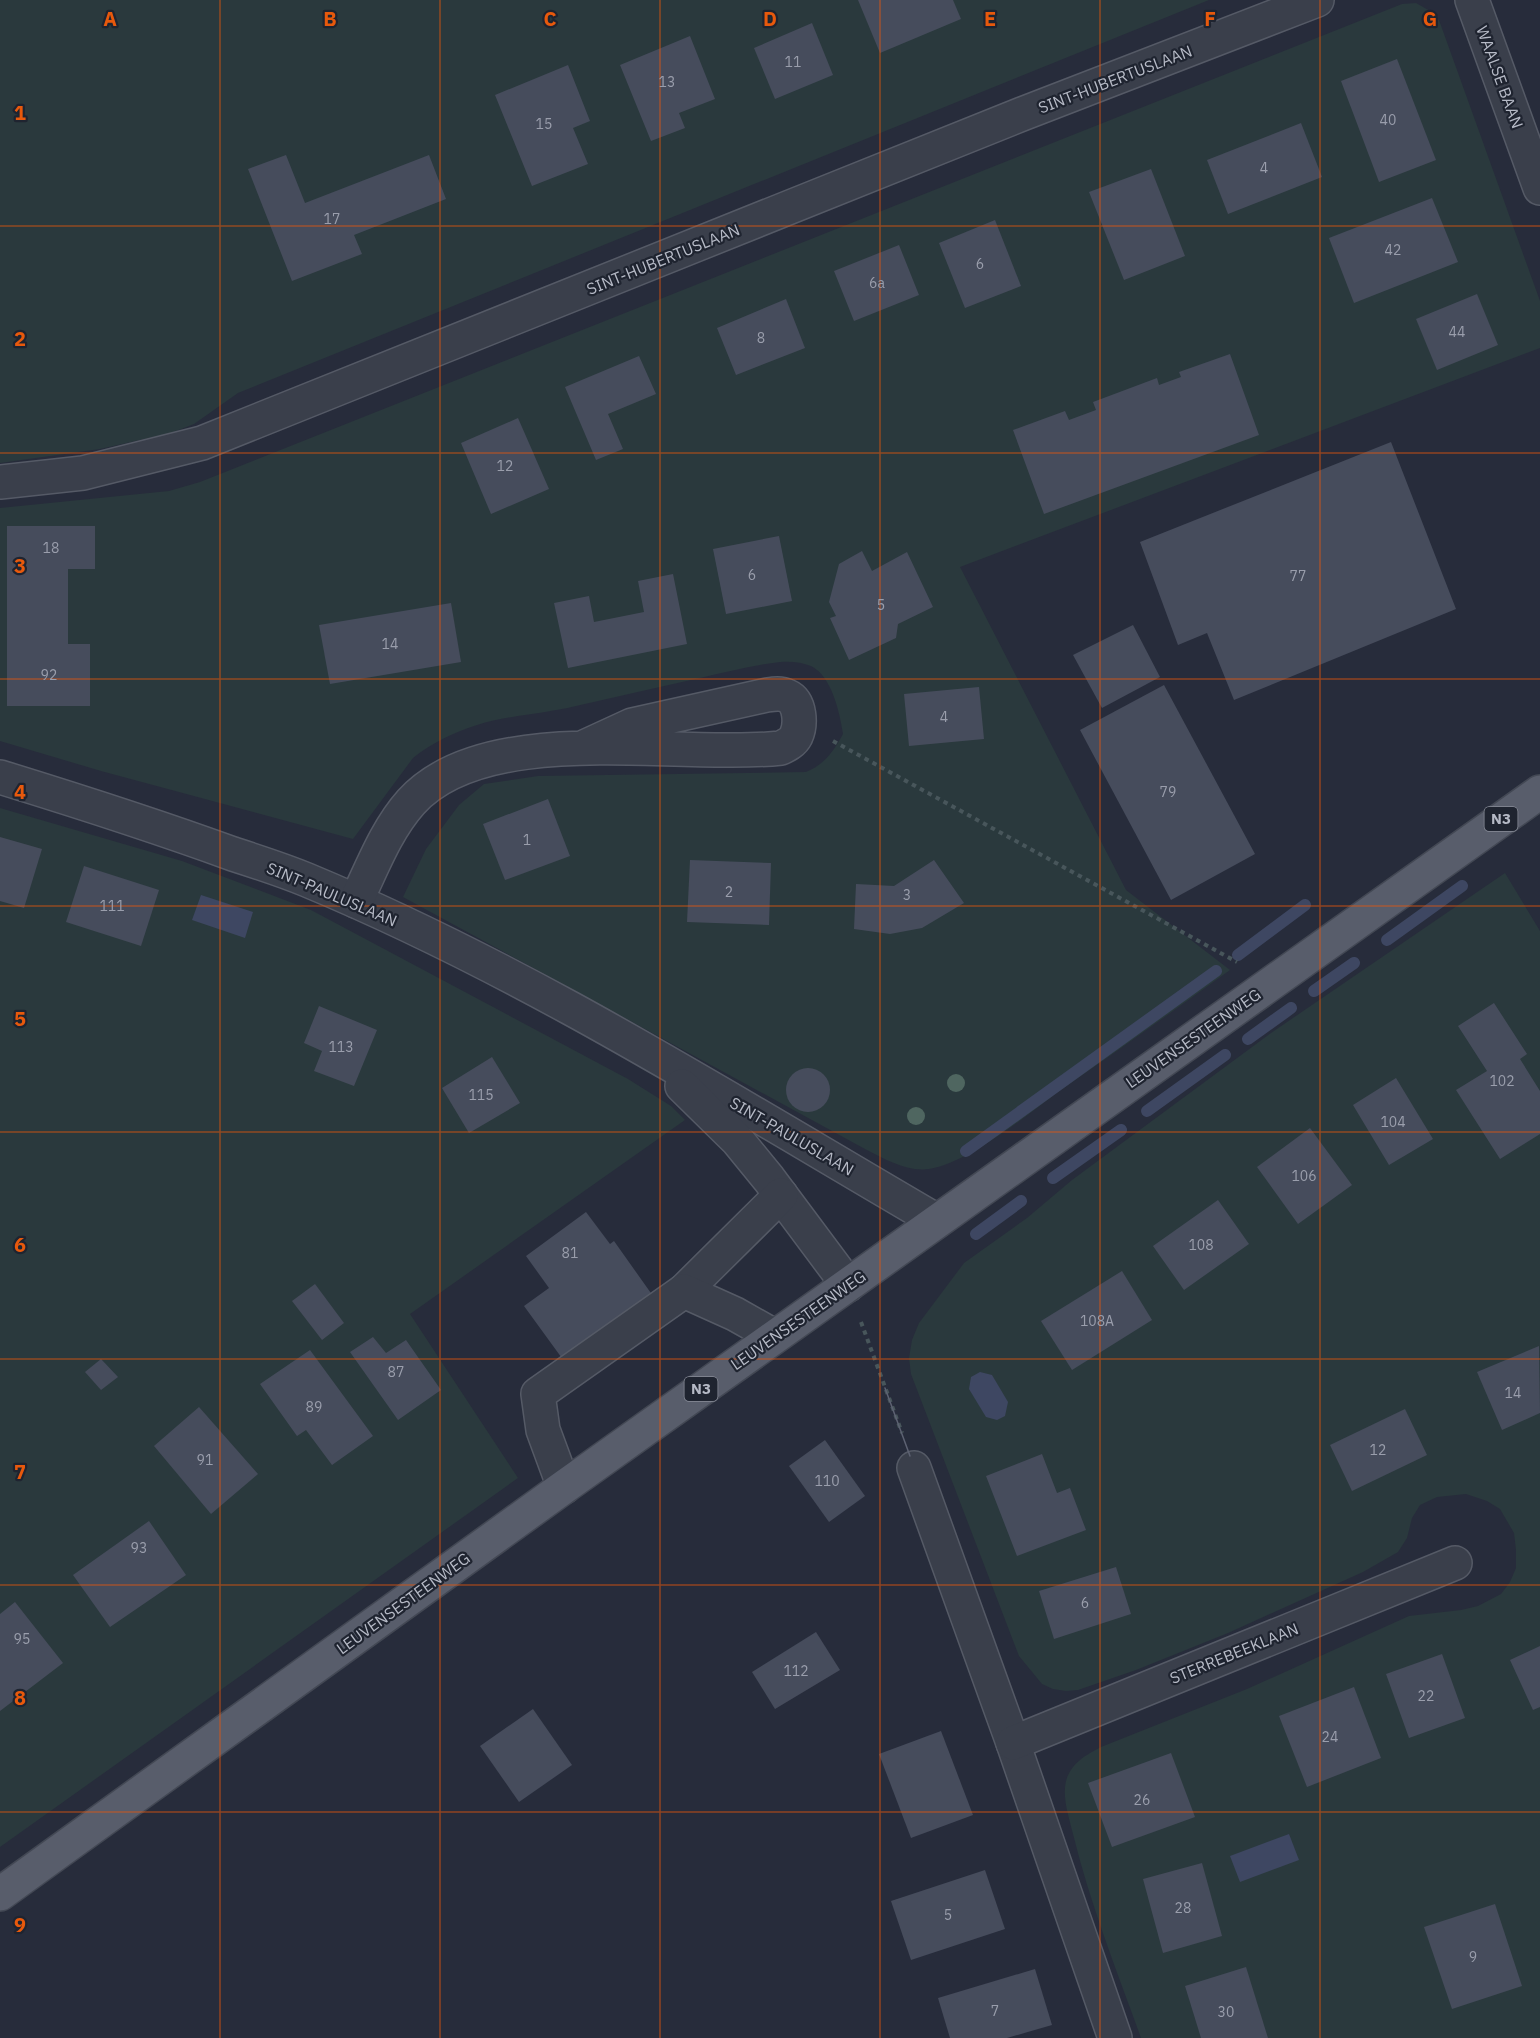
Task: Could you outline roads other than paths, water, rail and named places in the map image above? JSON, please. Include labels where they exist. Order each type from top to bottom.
[{"type":"main road","name":"LEUVENSESTEENWEG","points":[[0,1894],[774,1336],[1540,792]]},
{"type":"street","name":"SINT-HUBERTUSLAAN","points":[[0,482],[83,473],[202,444],[1022,114],[1317,0]]},
{"type":"street","name":"WAALSE BAAN","points":[[1472,0],[1540,188]]},
{"type":"street","points":[[356,902],[394,824],[411,801],[430,785],[453,771],[485,760],[524,753],[582,748],[781,748],[788,745],[795,737],[799,721],[797,707],[791,698],[777,694],[768,695],[632,725],[582,748]]},
{"type":"street","name":"SINT-PAULUSLAAN","points":[[0,777],[163,828],[305,879],[500,970],[646,1051],[937,1221]]},
{"type":"street","name":"SINT-PAULUSLAAN","points":[[646,1051],[738,1142],[848,1285]]},
{"type":"street","points":[[564,1487],[543,1430],[538,1394],[684,1291],[781,1195]]},
{"type":"street","points":[[684,1291],[735,1314],[774,1336]]},
{"type":"street","points":[[915,1468],[1115,2038]]},
{"type":"street","name":"STERREBEEKLAAN","points":[[1013,1743],[1455,1563]]},
{"type":"water","points":[[201,895],[253,912],[245,938],[192,920]]},
{"type":"water","points":[[980,1372],[992,1375],[1008,1402],[1005,1416],[997,1420],[986,1417],[969,1389],[971,1377]]},
{"type":"water","points":[[1289,1834],[1299,1860],[1240,1882],[1230,1856]]},
{"type":"waterway","points":[[1387,940],[1462,886]]},
{"type":"waterway","points":[[1238,955],[1305,905]]},
{"type":"waterway","points":[[1314,991],[1354,963]]},
{"type":"waterway","points":[[966,1151],[1216,971]]},
{"type":"waterway","points":[[1248,1039],[1291,1008]]},
{"type":"waterway","points":[[1147,1111],[1225,1055]]},
{"type":"waterway","points":[[1053,1178],[1121,1130]]},
{"type":"waterway","points":[[976,1234],[1021,1201]]},
{"type":"tram line","points":[[885,1388],[910,1456]]}]
